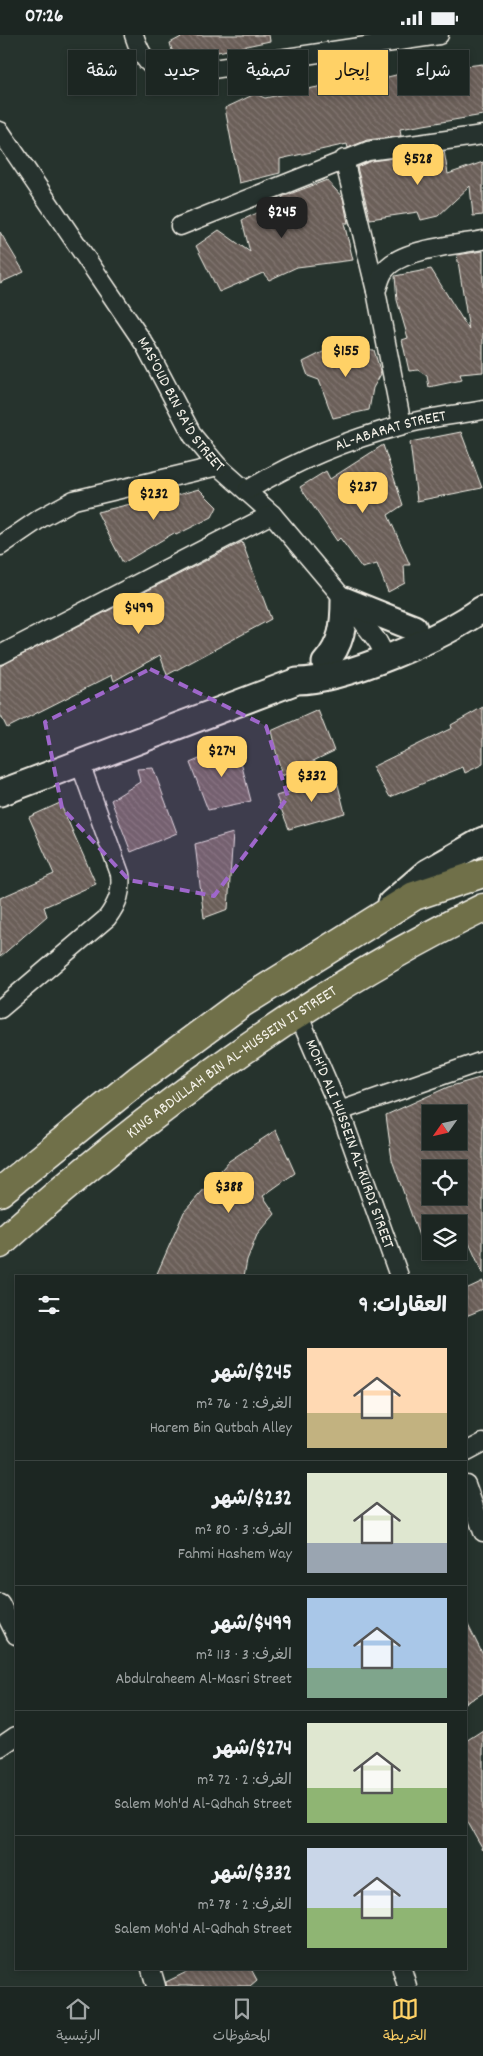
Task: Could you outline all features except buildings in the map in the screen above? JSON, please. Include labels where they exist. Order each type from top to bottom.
[{"type":"highway","points":[[0,1192],[138,1079],[234,1009],[414,897],[483,873]]},
{"type":"highway","name":"KING ABDULLAH BIN AL-HUSSEIN II STREET","points":[[0,1244],[154,1115],[298,1014],[406,949],[483,908]]},
{"type":"street","points":[[134,35],[140,53],[146,62],[163,73],[173,75],[439,35]]},
{"type":"street","points":[[180,226],[368,151],[483,135]]},
{"type":"street","name":"MAS'OUD BIN SA'D STREET","points":[[2,138],[145,345],[193,436],[218,466],[248,490],[272,514],[382,649]]},
{"type":"street","points":[[344,159],[376,291],[402,425]]},
{"type":"street","points":[[376,291],[383,272],[396,261],[409,255],[483,239]]},
{"type":"street","name":"AL-ABARAT STREET","points":[[248,490],[275,473],[402,425],[483,410]]},
{"type":"street","points":[[0,546],[41,518],[74,500],[218,466]]},
{"type":"street","points":[[0,655],[272,514]]},
{"type":"street","points":[[297,681],[325,663],[338,647],[342,634],[344,600],[414,628]]},
{"type":"street","points":[[325,663],[447,630],[482,608]]},
{"type":"street","points":[[0,793],[297,681],[334,675],[382,649],[414,628],[482,608]]},
{"type":"street","points":[[0,1009],[107,918],[117,904],[121,889],[120,874],[80,763]]},
{"type":"street","points":[[368,924],[427,872],[483,840]]},
{"type":"street","points":[[406,949],[483,919]]},
{"type":"street","name":"MOH'D ALI HUSSEIN AL-KURDI STREET","points":[[298,1014],[340,1111],[399,1275]]},
{"type":"street","points":[[340,1111],[483,1061]]},
{"type":"street","points":[[467,1451],[483,1443]]},
{"type":"street","points":[[467,1486],[483,1532]]},
{"type":"street","points":[[0,1603],[15,1633]]},
{"type":"street","points":[[0,1747],[15,1737]]},
{"type":"street","points":[[151,1970],[156,1986]]},
{"type":"street","points":[[402,1970],[407,1986]]},
{"type":"highlighted area","points":[[150,669],[266,726],[288,797],[214,896],[129,880],[62,808],[45,722]]}]
